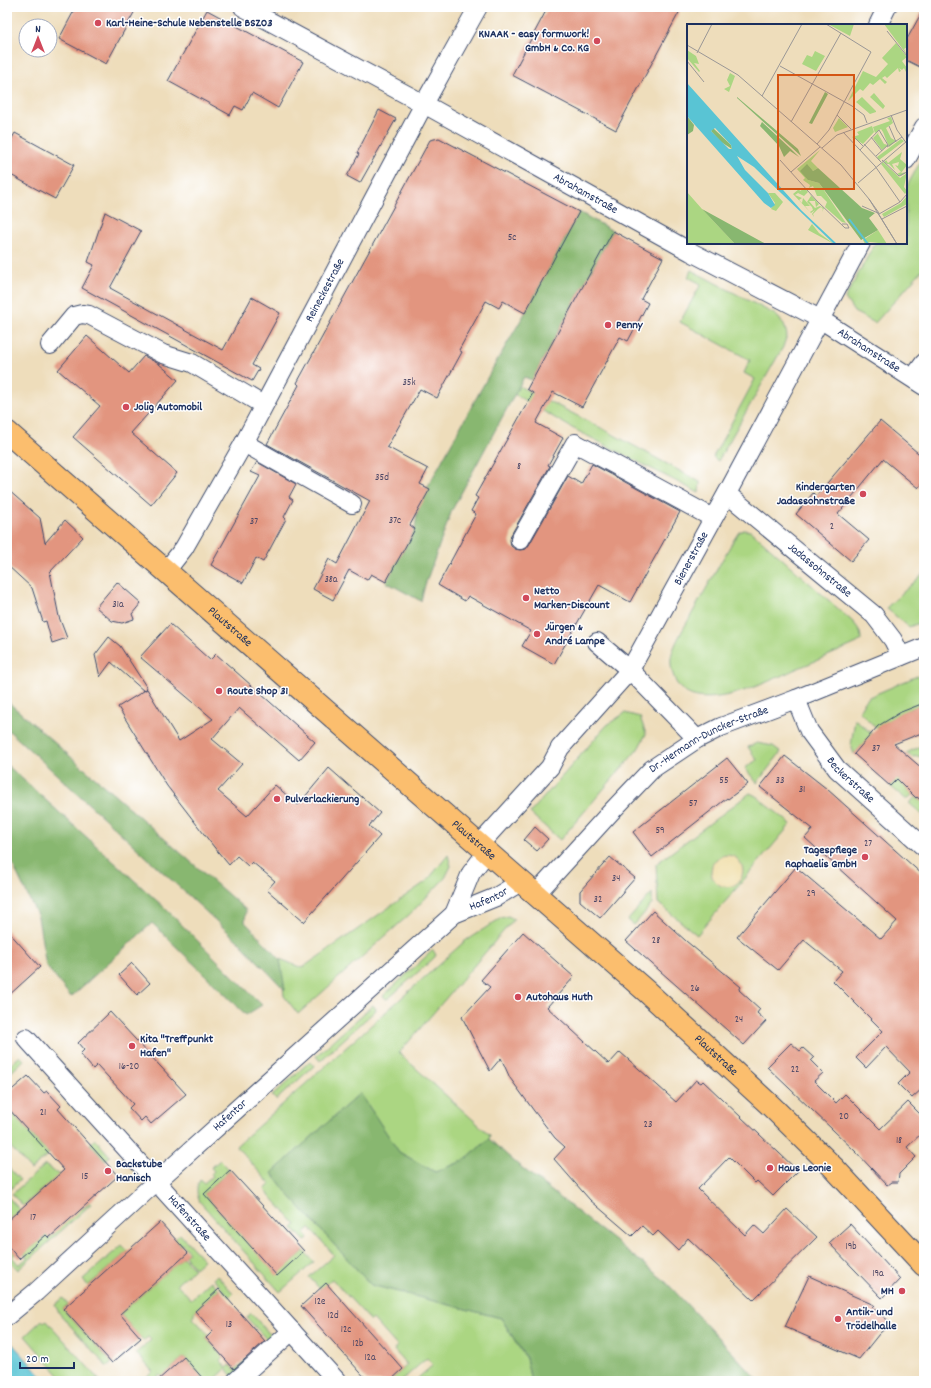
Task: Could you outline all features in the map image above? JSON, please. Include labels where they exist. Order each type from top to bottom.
[{"type":"main road","name":"Plautstraße","points":[[7,432],[646,991],[771,1106],[833,1167],[924,1265]]},
{"type":"street","name":"Abrahamstraße","points":[[242,7],[424,104],[684,248],[820,319],[919,382]]},
{"type":"street","name":"Reineckestraße","points":[[166,571],[184,548],[244,443],[424,104],[478,7]]},
{"type":"street","points":[[878,24],[887,7]]},
{"type":"street","points":[[907,158],[923,132]]},
{"type":"street","name":"Bienerstraße","points":[[483,848],[550,767],[560,748],[630,670],[727,494],[860,244]]},
{"type":"street","points":[[50,345],[74,316],[82,314],[89,315],[162,354],[192,363],[263,405]]},
{"type":"street","points":[[919,382],[924,363]]},
{"type":"street","points":[[244,443],[352,504]]},
{"type":"street","points":[[520,540],[575,443],[713,518]]},
{"type":"street","name":"Jadassohnstraße","points":[[727,494],[874,615],[893,640],[901,656]]},
{"type":"street","points":[[597,642],[630,670],[697,739]]},
{"type":"street","name":"Dr.-Hermann-Duncker-Straße","points":[[529,888],[610,813],[652,770],[697,739],[722,727],[796,699],[924,647]]},
{"type":"street","name":"Beckerstraße","points":[[796,699],[809,731],[837,770],[924,847]]},
{"type":"street","name":"Hafentor","points":[[454,914],[483,848]]},
{"type":"street","name":"Hafentor","points":[[7,1316],[36,1292],[156,1181],[454,914],[496,897],[529,888]]},
{"type":"street","name":"Hafenstraße","points":[[26,1038],[337,1381]]},
{"type":"street","points":[[236,1381],[292,1331]]},
{"type":"green space","points":[[924,155],[924,268],[875,323],[854,312],[845,298],[874,244],[907,244],[907,186]]},
{"type":"green space","points":[[579,212],[613,231],[532,380],[524,377],[452,510],[425,585],[421,601],[386,582],[415,529],[417,513],[427,488],[491,371],[525,313]]},
{"type":"green space","points":[[691,270],[776,315],[784,324],[787,335],[783,347],[718,461],[713,457],[755,379],[744,373],[750,360],[680,322],[701,284],[688,277]]},
{"type":"green space","points":[[519,386],[605,430],[700,482],[699,493],[572,428],[514,394]]},
{"type":"green space","points":[[744,530],[750,531],[760,539],[853,622],[859,630],[861,640],[842,650],[769,681],[733,694],[716,697],[699,697],[686,693],[676,682],[673,675],[671,668],[672,653],[682,631],[733,541],[739,532]]},
{"type":"green space","points":[[924,573],[924,621],[909,627],[886,608]]},
{"type":"green space","points":[[924,673],[924,703],[900,713],[876,728],[859,711],[869,697]]},
{"type":"green space","points":[[7,701],[246,910],[245,922],[280,959],[285,990],[239,942],[7,729]]},
{"type":"green space","points":[[625,713],[640,717],[646,734],[638,749],[560,840],[530,813],[607,725]]},
{"type":"green space","points":[[855,719],[871,733],[871,735],[854,754],[851,745]]},
{"type":"green space","points":[[757,743],[773,746],[781,752],[757,783],[745,768],[757,760],[748,747]]},
{"type":"green space","points":[[924,745],[924,756],[912,757],[906,753]]},
{"type":"green space","points":[[7,765],[166,909],[262,1005],[246,1015],[152,923],[71,997],[46,966],[38,917],[12,863],[7,859]]},
{"type":"green space","points":[[897,779],[913,794],[907,800],[890,786]]},
{"type":"green space","points":[[750,793],[756,796],[791,824],[697,935],[658,903],[656,864]]},
{"type":"green space","points":[[916,797],[924,803],[924,816],[909,803]]},
{"type":"green space","points":[[448,855],[451,866],[445,878],[410,914],[298,1014],[284,996],[280,959],[302,968],[427,881]]},
{"type":"green space","points":[[652,893],[652,904],[634,925],[628,920]]},
{"type":"green space","points":[[508,916],[514,919],[399,1053],[490,1135],[489,1139],[463,1161],[435,1172],[399,1152],[360,1093],[272,1173],[288,1194],[371,1285],[501,1318],[526,1359],[531,1381],[427,1381],[425,1378],[420,1381],[418,1378],[433,1365],[427,1358],[401,1381],[390,1381],[407,1365],[394,1350],[397,1346],[373,1319],[371,1321],[332,1279],[320,1289],[309,1277],[334,1255],[310,1228],[304,1233],[308,1238],[305,1241],[293,1228],[296,1225],[265,1190],[270,1184],[236,1146],[465,941],[501,918]]},
{"type":"green space","points":[[433,950],[436,955],[434,958],[389,998],[386,999],[383,996]]},
{"type":"green space","points":[[373,1005],[376,1009],[375,1011],[320,1061],[316,1056]]},
{"type":"green space","points":[[20,1056],[24,1060],[7,1076],[7,1068]]},
{"type":"green space","points":[[310,1061],[314,1066],[276,1100],[272,1096]]},
{"type":"green space","points":[[360,1093],[399,1152],[435,1172],[463,1161],[489,1139],[516,1163],[664,1280],[759,1381],[531,1381],[526,1358],[501,1318],[371,1285],[288,1194],[272,1173]]},
{"type":"green space","points":[[7,1107],[49,1154],[31,1170],[7,1143]]},
{"type":"green space","points":[[95,1139],[110,1156],[105,1161],[90,1144]]},
{"type":"green space","points":[[220,1160],[230,1170],[204,1194],[277,1275],[304,1251],[314,1262],[280,1292],[200,1202],[197,1188],[200,1180],[204,1183],[212,1176],[211,1174],[214,1171],[211,1168]]},
{"type":"green space","points":[[45,1165],[59,1175],[23,1206],[12,1194]]},
{"type":"green space","points":[[7,1166],[20,1180],[7,1192]]},
{"type":"green space","points":[[9,1198],[20,1210],[7,1221],[7,1199]]},
{"type":"green space","points":[[86,1199],[91,1204],[18,1270],[7,1258],[7,1245],[15,1254],[12,1257],[19,1265],[27,1258],[24,1254],[46,1235],[49,1238],[56,1232],[53,1229],[62,1225],[68,1220],[79,1206],[82,1209],[88,1204],[85,1200]]},
{"type":"green space","points":[[180,1234],[204,1260],[195,1268],[185,1256],[189,1252],[175,1239]]},
{"type":"green space","points":[[122,1245],[128,1251],[88,1286],[83,1279]]},
{"type":"green space","points":[[183,1257],[194,1269],[177,1284],[191,1299],[211,1281],[219,1289],[195,1311],[193,1318],[209,1335],[206,1338],[223,1357],[220,1360],[227,1368],[230,1365],[235,1370],[268,1341],[247,1318],[251,1313],[275,1340],[233,1377],[226,1369],[213,1381],[205,1381],[184,1357],[162,1377],[160,1375],[153,1381],[143,1381],[153,1372],[136,1353],[151,1340],[148,1337],[143,1341],[120,1314]]},
{"type":"green space","points":[[217,1275],[233,1293],[229,1297],[213,1279]]},
{"type":"green space","points":[[63,1298],[68,1304],[63,1309],[112,1363],[107,1367],[59,1313],[55,1305]]},
{"type":"green space","points":[[42,1320],[44,1322],[46,1320],[100,1381],[64,1381],[25,1336]]},
{"type":"sand","points":[[724,855],[730,855],[740,862],[743,871],[742,877],[736,884],[730,887],[724,887],[714,880],[711,874],[711,868],[718,858]]},
{"type":"water","points":[[7,1338],[46,1381],[7,1381]]},
{"type":"building","name":"Karl-Heine-Schule Nebenstelle BSZ03","points":[[76,7],[137,7],[106,64],[59,39]]},
{"type":"building","name":"KNAAK - easy formwork! GmbH & Co. KG","points":[[548,7],[682,7],[616,130],[512,75]]},
{"type":"building","points":[[924,8],[924,69],[907,60],[907,39]]},
{"type":"building","points":[[207,10],[303,62],[278,108],[252,93],[243,110],[235,106],[230,115],[168,81]]},
{"type":"building","points":[[379,110],[396,119],[360,183],[347,176]]},
{"type":"building","points":[[15,133],[74,165],[55,199],[7,173],[7,147]]},
{"type":"building","points":[[439,138],[579,212],[525,313],[503,301],[499,308],[486,301],[459,350],[462,352],[437,398],[420,389],[387,447],[428,469],[420,484],[430,489],[410,525],[415,529],[386,582],[371,574],[367,580],[349,570],[333,600],[313,589],[329,559],[337,564],[370,501],[267,444],[299,385],[297,383],[430,140]]},
{"type":"building","points":[[105,212],[141,231],[110,288],[223,350],[252,297],[280,313],[252,365],[259,369],[252,381],[82,288],[94,265],[88,262]]},
{"type":"building","points":[[613,231],[663,258],[641,299],[648,303],[628,341],[620,337],[582,407],[553,392],[536,423],[563,438],[548,465],[550,466],[511,535],[511,546],[520,550],[526,549],[568,476],[581,484],[592,464],[680,512],[630,602],[599,585],[554,664],[522,646],[531,631],[468,596],[465,601],[438,585],[476,514],[471,511],[478,498],[475,496],[533,393],[527,389]]},
{"type":"building","points":[[87,336],[129,373],[144,356],[159,364],[178,380],[131,433],[177,473],[151,505],[73,437],[100,406],[58,370]]},
{"type":"building","points":[[880,421],[924,458],[924,481],[918,488],[883,459],[838,514],[869,540],[851,561],[796,514],[813,493],[816,496]]},
{"type":"building","points":[[257,462],[296,484],[289,497],[293,500],[284,517],[286,519],[263,562],[256,558],[243,583],[211,565],[260,476],[251,472]]},
{"type":"building","points":[[7,489],[40,518],[45,543],[65,520],[83,537],[50,572],[59,617],[67,638],[52,643],[46,621],[43,622],[32,588],[7,565]]},
{"type":"building","points":[[117,582],[141,603],[132,614],[134,619],[122,623],[112,621],[96,607]]},
{"type":"building","points":[[170,624],[210,660],[216,654],[315,742],[299,760],[239,708],[212,739],[242,764],[218,791],[247,816],[275,785],[298,805],[329,768],[380,813],[369,826],[380,836],[304,922],[267,890],[275,881],[252,862],[248,866],[237,856],[229,865],[167,786],[118,707],[147,689],[179,741],[213,719],[140,657]]},
{"type":"building","points":[[109,637],[120,646],[147,688],[144,691],[111,662],[100,677],[95,655]]},
{"type":"building","points":[[924,703],[924,732],[894,744],[924,770],[924,803],[917,797],[916,798],[897,779],[890,786],[854,754],[878,726],[901,712]]},
{"type":"building","points":[[785,756],[827,789],[924,876],[924,1087],[912,1098],[898,1084],[910,1072],[886,1047],[866,1068],[856,1058],[883,1031],[833,981],[842,971],[804,940],[778,970],[737,937],[796,867],[881,939],[897,921],[805,838],[813,829],[760,787]]},
{"type":"building","points":[[727,758],[748,784],[728,799],[727,798],[652,857],[633,832]]},
{"type":"building","points":[[535,827],[548,839],[537,851],[524,840]]},
{"type":"building","points":[[610,857],[635,878],[600,918],[580,901],[580,891]]},
{"type":"building","points":[[653,911],[741,987],[739,990],[760,1009],[757,1013],[766,1021],[744,1045],[626,941]]},
{"type":"building","points":[[7,930],[40,967],[7,997]]},
{"type":"building","points":[[523,932],[574,977],[547,1007],[609,1064],[620,1052],[676,1102],[696,1080],[701,1083],[703,1081],[798,1171],[773,1196],[757,1181],[755,1183],[729,1157],[698,1189],[745,1235],[754,1225],[764,1234],[787,1209],[817,1237],[753,1300],[688,1238],[678,1250],[658,1231],[653,1236],[642,1226],[632,1236],[590,1200],[554,1159],[565,1147],[555,1138],[510,1078],[501,1058],[490,1071],[462,1017],[490,987],[481,980]]},
{"type":"building","points":[[132,963],[150,983],[137,995],[119,975]]},
{"type":"building","points":[[110,1012],[186,1094],[151,1124],[145,1117],[141,1121],[129,1108],[133,1104],[97,1065],[93,1069],[80,1054],[84,1050],[78,1043]]},
{"type":"building","points":[[791,1043],[800,1051],[803,1048],[814,1058],[811,1061],[823,1073],[814,1081],[836,1103],[845,1094],[880,1129],[908,1102],[924,1118],[924,1131],[907,1147],[916,1157],[899,1174],[898,1182],[891,1182],[887,1185],[855,1151],[767,1067]]},
{"type":"building","points":[[28,1076],[44,1093],[47,1091],[61,1106],[58,1109],[118,1176],[49,1238],[46,1235],[19,1259],[7,1245],[7,1221],[64,1170],[7,1107],[7,1094]]},
{"type":"building","points":[[230,1170],[304,1251],[277,1276],[204,1194]]},
{"type":"building","points":[[160,1222],[188,1253],[120,1314],[141,1338],[112,1363],[63,1309]]},
{"type":"building","points":[[850,1224],[900,1279],[882,1298],[829,1243]]},
{"type":"building","name":"Antik- und Trödelhalle","points":[[809,1276],[874,1305],[872,1307],[891,1323],[879,1334],[859,1359],[785,1327]]},
{"type":"building","points":[[326,1283],[403,1369],[390,1381],[368,1381],[301,1306]]},
{"type":"building","points":[[219,1289],[265,1341],[234,1369],[206,1338],[213,1331],[195,1311]]},
{"type":"building","points":[[184,1357],[205,1381],[157,1381]]},
{"type":"place","name":"Karl-Heine-Schule Nebenstelle BSZ03","points":[[98,23]]},
{"type":"place","name":"KNAAK - easy formwork! GmbH & Co. KG","points":[[597,41]]},
{"type":"place","name":"Penny","points":[[608,325]]},
{"type":"place","name":"Jolig Automobil","points":[[126,407]]},
{"type":"place","name":"Kindergarten Jadassohnstraße","points":[[863,494]]},
{"type":"place","name":"Netto Marken-Discount","points":[[526,598]]},
{"type":"place","name":"Jürgen & André Lampe","points":[[537,634]]},
{"type":"place","name":"Route Shop 31","points":[[219,691]]},
{"type":"place","name":"Pulverlackierung","points":[[277,799]]},
{"type":"place","name":"Tagespflege Raphaelis GmbH","points":[[865,857]]},
{"type":"place","name":"Autohaus Huth","points":[[518,997]]},
{"type":"place","name":"Kita \"Treffpunkt Hafen\"","points":[[132,1046]]},
{"type":"place","name":"Haus Leonie","points":[[770,1168]]},
{"type":"place","name":"Backstube Hanisch","points":[[108,1171]]},
{"type":"place","name":"MH","points":[[902,1291]]},
{"type":"place","name":"Antik- und Trödelhalle","points":[[838,1319]]}]
